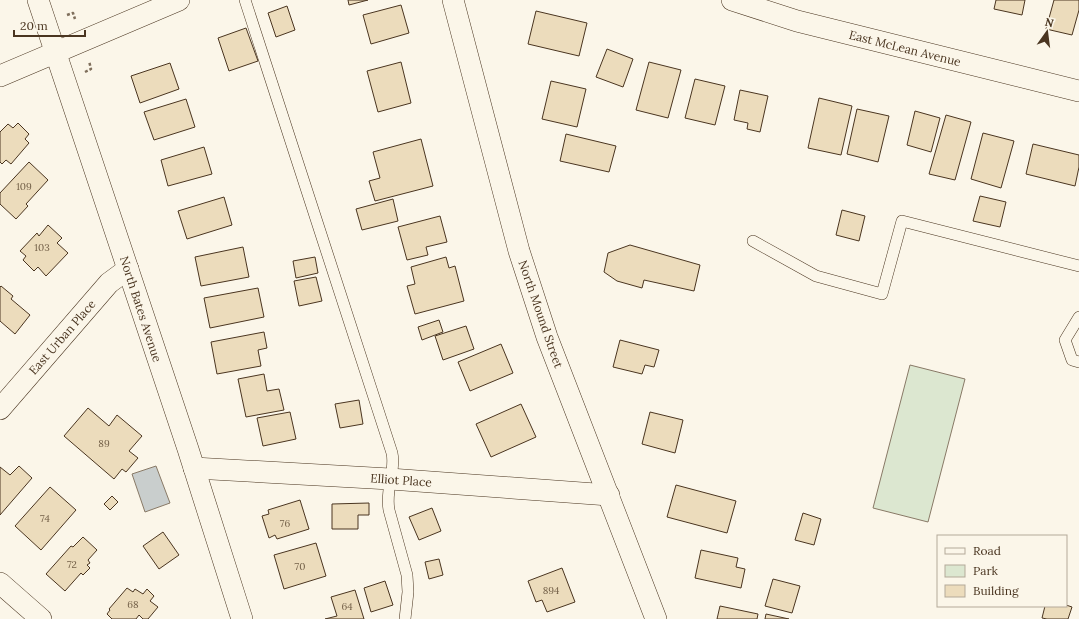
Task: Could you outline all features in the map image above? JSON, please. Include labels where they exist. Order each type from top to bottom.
[{"type":"street","name":"North Bates Avenue","points":[[38,0],[194,468],[242,619]]},
{"type":"street","points":[[0,76],[179,0]]},
{"type":"street","name":"North Mound Street","points":[[453,0],[528,281],[547,337],[656,619]]},
{"type":"street","name":"East McLean Avenue","points":[[732,0],[777,7],[797,21],[1079,91]]},
{"type":"street","name":"East Urban Place","points":[[0,409],[110,282],[128,269]]},
{"type":"street","name":"Elliot Place","points":[[194,468],[390,479],[609,495]]},
{"type":"street","points":[[0,583],[40,619]]},
{"type":"lane","points":[[245,0],[392,453],[393,462],[387,494],[388,506],[406,567],[408,600],[405,619]]},
{"type":"lane","points":[[753,241],[816,276],[882,294],[902,221],[1079,266]]},
{"type":"lane","points":[[1079,317],[1065,340],[1072,360],[1079,362]]},
{"type":"green space","points":[[910,365],[965,379],[928,522],[873,508]]},
{"type":"shaded area","points":[[156,466],[170,503],[145,512],[132,474]]},
{"type":"building","points":[[348,0],[368,0],[349,5]]},
{"type":"building","points":[[996,0],[1025,0],[1022,15],[994,9]]},
{"type":"building","points":[[1054,0],[1079,0],[1079,10],[1072,35],[1046,29]]},
{"type":"building","points":[[401,5],[409,33],[371,44],[363,15]]},
{"type":"building","points":[[287,6],[295,30],[276,37],[268,13]]},
{"type":"building","points":[[536,11],[587,23],[579,56],[528,44]]},
{"type":"building","points":[[246,28],[258,61],[229,71],[218,38]]},
{"type":"building","points":[[607,49],[633,59],[623,87],[596,77]]},
{"type":"building","points":[[401,62],[411,103],[378,112],[367,71]]},
{"type":"building","points":[[649,62],[681,70],[668,118],[636,110]]},
{"type":"building","points":[[170,63],[179,89],[140,103],[131,76]]},
{"type":"building","points":[[695,79],[725,86],[715,125],[685,118]]},
{"type":"building","points":[[551,81],[586,89],[577,127],[542,119]]},
{"type":"building","points":[[740,90],[768,96],[760,132],[747,129],[748,123],[734,120]]},
{"type":"building","points":[[819,98],[852,106],[841,155],[808,148]]},
{"type":"building","points":[[186,99],[195,127],[154,140],[144,112]]},
{"type":"building","points":[[857,109],[889,116],[878,162],[847,154]]},
{"type":"building","points":[[915,111],[940,118],[931,152],[907,145]]},
{"type":"building","points":[[946,115],[971,122],[955,180],[929,174]]},
{"type":"building","points":[[18,123],[29,134],[25,139],[29,143],[11,164],[6,160],[2,164],[0,162],[0,132],[8,124],[13,128]]},
{"type":"building","points":[[983,133],[1014,141],[1001,188],[971,179]]},
{"type":"building","points":[[566,134],[616,146],[609,172],[560,161]]},
{"type":"building","points":[[421,139],[433,186],[375,201],[369,181],[380,178],[373,152]]},
{"type":"building","points":[[1033,144],[1079,155],[1079,167],[1075,186],[1026,174]]},
{"type":"building","points":[[204,147],[212,174],[168,186],[161,160]]},
{"type":"building","points":[[29,162],[48,180],[26,204],[28,206],[16,219],[0,204],[0,193]]},
{"type":"building","points":[[980,196],[1006,202],[1000,227],[973,221]]},
{"type":"building","points":[[224,197],[232,225],[187,239],[178,211]]},
{"type":"building","points":[[393,199],[398,221],[362,230],[356,209]]},
{"type":"building","points":[[842,210],[865,216],[859,241],[836,235]]},
{"type":"building","points":[[440,216],[447,242],[426,247],[428,255],[407,260],[398,227]]},
{"type":"building","points":[[48,225],[62,238],[57,243],[68,253],[46,276],[38,267],[34,271],[23,260],[26,256],[20,251],[37,233],[39,236]]},
{"type":"building","points":[[630,245],[700,265],[694,291],[644,280],[642,288],[617,281],[604,272],[608,253]]},
{"type":"building","points":[[243,247],[249,277],[201,286],[195,257]]},
{"type":"building","points":[[315,257],[318,273],[296,278],[293,261]]},
{"type":"building","points":[[446,257],[449,268],[455,266],[464,301],[415,314],[407,286],[415,284],[411,267]]},
{"type":"building","points":[[316,277],[322,301],[299,306],[294,281]]},
{"type":"building","points":[[1,286],[13,296],[11,299],[30,315],[15,334],[0,321]]},
{"type":"building","points":[[258,288],[264,317],[210,328],[204,298]]},
{"type":"building","points":[[439,320],[443,332],[422,340],[418,327]]},
{"type":"building","points":[[466,326],[474,349],[443,360],[435,336]]},
{"type":"building","points":[[264,332],[267,348],[258,350],[261,366],[217,374],[211,342]]},
{"type":"building","points":[[620,340],[659,350],[654,367],[645,365],[642,374],[613,367]]},
{"type":"building","points":[[501,344],[513,373],[470,391],[458,362]]},
{"type":"building","points":[[264,374],[267,391],[279,389],[284,410],[246,417],[238,379]]},
{"type":"building","points":[[359,400],[363,424],[340,428],[335,404]]},
{"type":"building","points":[[521,404],[536,437],[491,457],[476,424]]},
{"type":"building","points":[[88,408],[109,426],[117,415],[142,436],[129,451],[138,458],[126,472],[122,469],[114,479],[64,436]]},
{"type":"building","points":[[290,412],[296,439],[263,446],[257,418]]},
{"type":"building","points":[[650,412],[683,420],[675,453],[642,444]]},
{"type":"building","points":[[19,466],[32,478],[0,515],[0,467],[10,475]]},
{"type":"building","points":[[676,485],[736,501],[727,533],[667,517]]},
{"type":"building","points":[[50,487],[76,510],[41,550],[15,526]]},
{"type":"building","points":[[112,496],[118,502],[110,510],[104,504]]},
{"type":"building","points":[[300,500],[309,529],[277,539],[275,535],[269,538],[262,516],[269,514],[268,510]]},
{"type":"building","points":[[369,503],[369,515],[358,515],[358,529],[332,529],[332,504]]},
{"type":"building","points":[[432,508],[441,531],[419,540],[409,517]]},
{"type":"building","points":[[803,513],[821,519],[814,545],[795,540]]},
{"type":"building","points":[[163,532],[179,555],[159,569],[143,546]]},
{"type":"building","points":[[83,537],[97,550],[88,560],[90,563],[87,565],[90,568],[83,575],[81,573],[65,591],[46,574],[71,546],[73,547]]},
{"type":"building","points":[[316,543],[326,576],[284,589],[274,555]]},
{"type":"building","points":[[701,550],[738,558],[736,567],[745,569],[741,588],[695,578]]},
{"type":"building","points":[[439,559],[443,575],[429,579],[425,562]]},
{"type":"building","points":[[562,568],[575,602],[547,612],[542,600],[536,602],[528,581]]},
{"type":"building","points":[[773,579],[800,586],[792,613],[765,606]]},
{"type":"building","points":[[385,581],[393,605],[371,612],[364,588]]},
{"type":"building","points":[[127,588],[133,592],[135,589],[143,594],[147,589],[154,596],[150,601],[158,607],[148,619],[143,619],[139,615],[136,619],[112,619],[107,614],[110,610],[109,609]]},
{"type":"building","points":[[355,590],[364,619],[325,619],[337,616],[331,597]]},
{"type":"building","points":[[1067,605],[1072,607],[1068,619],[1042,618],[1045,607],[1067,607]]},
{"type":"building","points":[[720,606],[758,614],[757,619],[717,619]]},
{"type":"building","points":[[766,614],[789,619],[765,619]]}]
